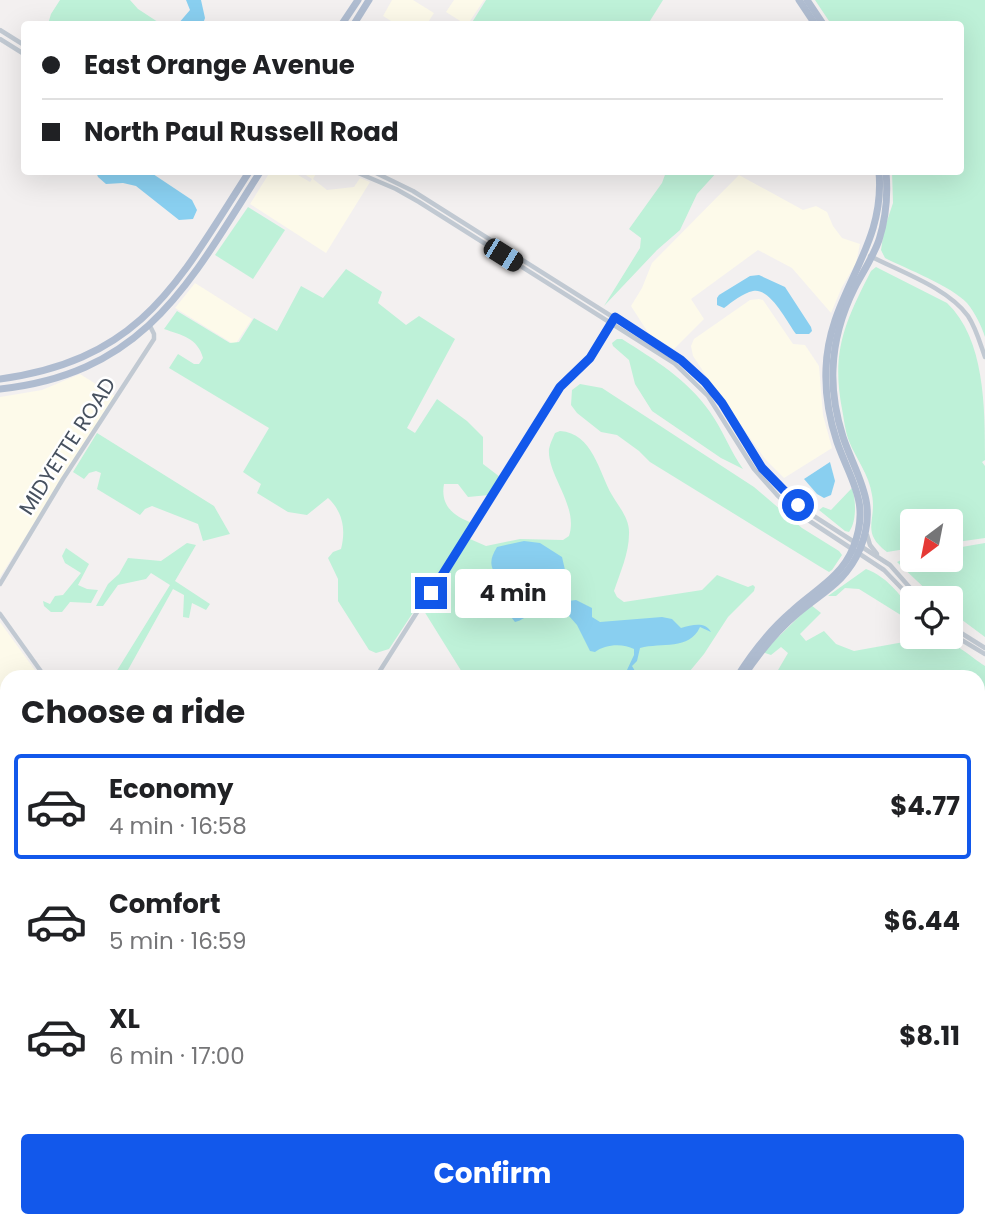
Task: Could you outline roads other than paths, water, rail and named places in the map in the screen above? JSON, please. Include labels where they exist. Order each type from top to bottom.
[{"type":"main road","points":[[344,21],[358,0]]},
{"type":"main road","points":[[356,21],[369,0]]},
{"type":"main road","points":[[799,0],[813,21]]},
{"type":"main road","points":[[807,0],[822,21]]},
{"type":"main road","points":[[150,326],[150,320],[170,298],[176,284],[247,175]]},
{"type":"main road","points":[[0,389],[48,380],[93,363],[127,344],[150,326],[183,291],[258,175]]},
{"type":"main road","points":[[868,256],[879,200],[879,175]]},
{"type":"main road","points":[[749,670],[782,628],[802,609],[837,584],[850,568],[857,547],[867,507],[865,491],[832,407],[833,369],[840,326],[868,256],[878,240],[887,202],[886,175]]},
{"type":"main road","points":[[0,379],[47,370],[100,348],[143,318],[176,284]]},
{"type":"main road","points":[[742,670],[770,632],[835,576],[857,547]]},
{"type":"street","points":[[0,30],[21,43]]},
{"type":"street","points":[[0,39],[21,52]]},
{"type":"street","points":[[363,175],[408,195],[689,367],[711,388],[756,460],[775,484],[798,505],[842,534],[901,586]]},
{"type":"street","points":[[380,175],[413,191],[506,250],[613,320],[681,369],[701,387],[722,415],[748,459],[770,489],[802,516],[886,562]]},
{"type":"street","points":[[503,255],[506,250]]},
{"type":"street","points":[[868,256],[951,299],[973,324],[985,357]]},
{"type":"street","points":[[380,670],[558,391],[590,358],[613,320]]},
{"type":"street","name":"MIDYETTE ROAD","points":[[0,584],[63,479],[154,339],[150,326]]},
{"type":"street","points":[[722,415],[727,411]]},
{"type":"street","points":[[842,534],[854,534],[862,526],[871,547],[910,586]]},
{"type":"street","points":[[850,568],[860,560],[871,561]]},
{"type":"street","points":[[0,614],[39,670]]},
{"type":"street","points":[[963,634],[985,648]]},
{"type":"street","points":[[963,640],[985,654]]},
{"type":"water","points":[[186,0],[201,0],[204,21],[181,21],[190,10]]},
{"type":"water","points":[[97,175],[154,175],[192,200],[197,210],[193,219],[179,220],[136,186],[123,183],[106,184]]},
{"type":"water","points":[[759,275],[785,287],[811,327],[809,334],[796,334],[772,300],[759,291],[745,294],[724,308],[717,305],[719,295],[750,276]]},
{"type":"water","points":[[830,462],[835,481],[831,495],[824,498],[804,479]]},
{"type":"water","points":[[524,541],[540,543],[562,557],[565,570],[553,591],[553,603],[576,600],[592,608],[592,617],[600,622],[662,617],[672,619],[681,628],[702,625],[711,632],[700,627],[695,635],[682,643],[640,648],[637,661],[632,666],[634,670],[627,670],[634,649],[614,645],[595,652],[590,651],[577,625],[569,616],[558,612],[557,606],[537,608],[515,622],[505,609],[503,583],[493,570],[491,562],[497,547]]}]
